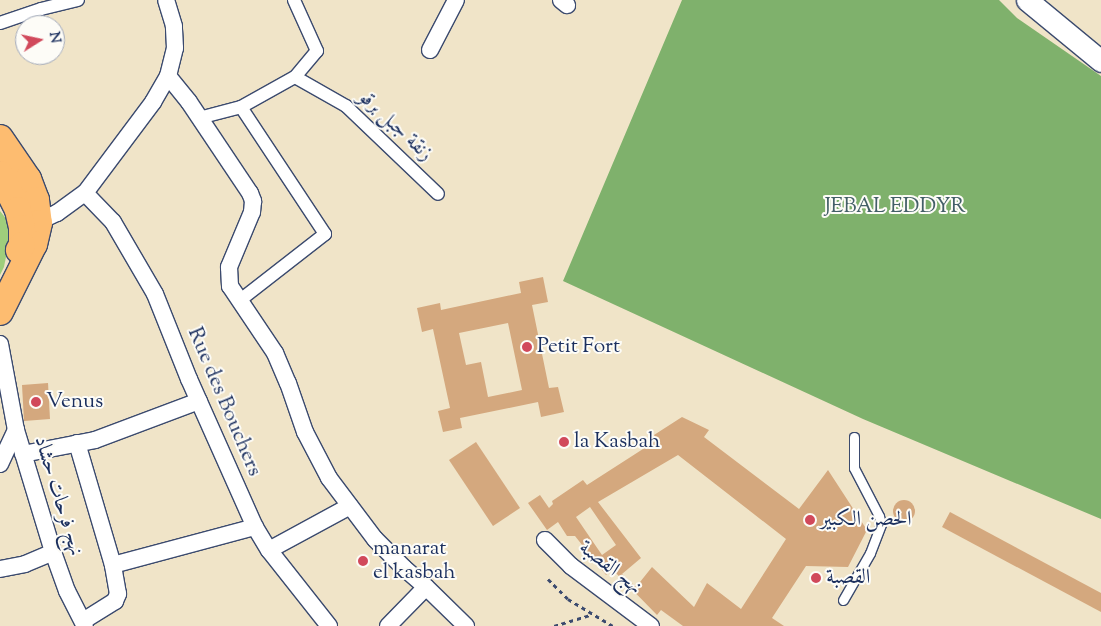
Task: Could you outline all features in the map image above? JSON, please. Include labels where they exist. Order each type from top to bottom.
[{"type":"main road","points":[[0,138],[28,179],[36,200],[30,226],[0,286]]},
{"type":"main road","points":[[0,174],[18,210],[30,226],[34,244],[0,312]]},
{"type":"street","points":[[0,23],[41,9],[78,0]]},
{"type":"street","points":[[30,226],[57,213],[85,193],[153,102],[168,76],[176,48],[174,26],[166,0]]},
{"type":"street","points":[[199,118],[241,107],[295,77],[317,52],[294,0]]},
{"type":"street","points":[[430,50],[456,0]]},
{"type":"street","points":[[1026,0],[1101,61]]},
{"type":"street","points":[[168,76],[189,102],[245,184],[253,201],[252,212],[229,267],[230,286],[275,353],[288,383],[304,432],[330,478],[386,550],[466,626]]},
{"type":"street","name":"زنقة جبل برقو","points":[[295,77],[346,106],[438,194]]},
{"type":"street","points":[[239,301],[325,234],[241,107]]},
{"type":"street","name":"Rue des Bouchers","points":[[85,193],[113,222],[155,294],[199,401],[255,527],[269,550],[329,626]]},
{"type":"street","name":"نهج فرحات حشاد","points":[[0,344],[16,430],[23,454],[53,552],[67,591],[84,624]]},
{"type":"street","points":[[23,454],[106,436],[137,422],[199,401]]},
{"type":"street","points":[[0,464],[16,430]]},
{"type":"street","points":[[77,443],[119,586],[115,601],[84,624]]},
{"type":"street","points":[[269,550],[350,506]]},
{"type":"street","points":[[113,564],[255,527]]},
{"type":"street","name":"نهج القصبة","points":[[545,540],[571,566],[652,626]]},
{"type":"street","points":[[0,569],[26,564],[53,552]]},
{"type":"street","points":[[388,626],[426,587]]},
{"type":"lane","points":[[843,600],[870,552],[881,524],[854,468],[854,438]]},
{"type":"path","points":[[548,579],[568,599],[613,626]]},
{"type":"path","points":[[554,626],[592,614]]},
{"type":"green space","name":"JEBAL EDDYR","points":[[682,0],[999,0],[1017,18],[1101,76],[1101,519],[863,419],[563,281]]},
{"type":"green space","points":[[0,211],[12,226],[4,267],[0,275]]},
{"type":"building","name":"Petit Fort","points":[[543,277],[548,302],[532,305],[549,388],[558,387],[564,412],[541,417],[538,402],[460,418],[462,428],[443,432],[438,411],[450,408],[433,329],[422,332],[417,308],[440,303],[441,310],[521,293],[519,282]],"holes":[[[508,323],[522,390],[488,397],[481,362],[466,365],[459,333]]]},
{"type":"building","name":"Venus","points":[[48,383],[50,419],[24,421],[22,385]]},
{"type":"building","name":"الحصن الكبير","points":[[682,417],[709,430],[704,437],[799,509],[828,470],[867,530],[848,567],[806,566],[772,618],[784,626],[683,626],[661,610],[657,615],[612,569],[606,575],[575,536],[567,536],[558,522],[547,530],[528,503],[540,495],[549,508],[553,504],[552,501],[583,480],[587,485],[657,440],[654,435]],"holes":[[[678,455],[786,539],[741,609],[707,583],[694,607],[652,567],[636,587],[622,574],[641,558],[598,502]],[[590,507],[616,545],[602,555],[576,517]]]},
{"type":"building","points":[[476,442],[520,508],[493,526],[449,460]]},
{"type":"building","points":[[904,500],[912,503],[915,511],[912,519],[904,522],[896,519],[893,511],[896,503]]},
{"type":"building","points":[[950,512],[1101,593],[1101,612],[942,527]]},
{"type":"place","name":"Petit Fort","points":[[527,347]]},
{"type":"place","name":"Venus","points":[[36,402]]},
{"type":"place","name":"la Kasbah","points":[[564,442]]},
{"type":"place","name":"الحصن الكبير","points":[[810,520]]},
{"type":"place","name":"manarat el kasbah","points":[[363,561]]},
{"type":"place","name":"القصبة","points":[[816,578]]}]
